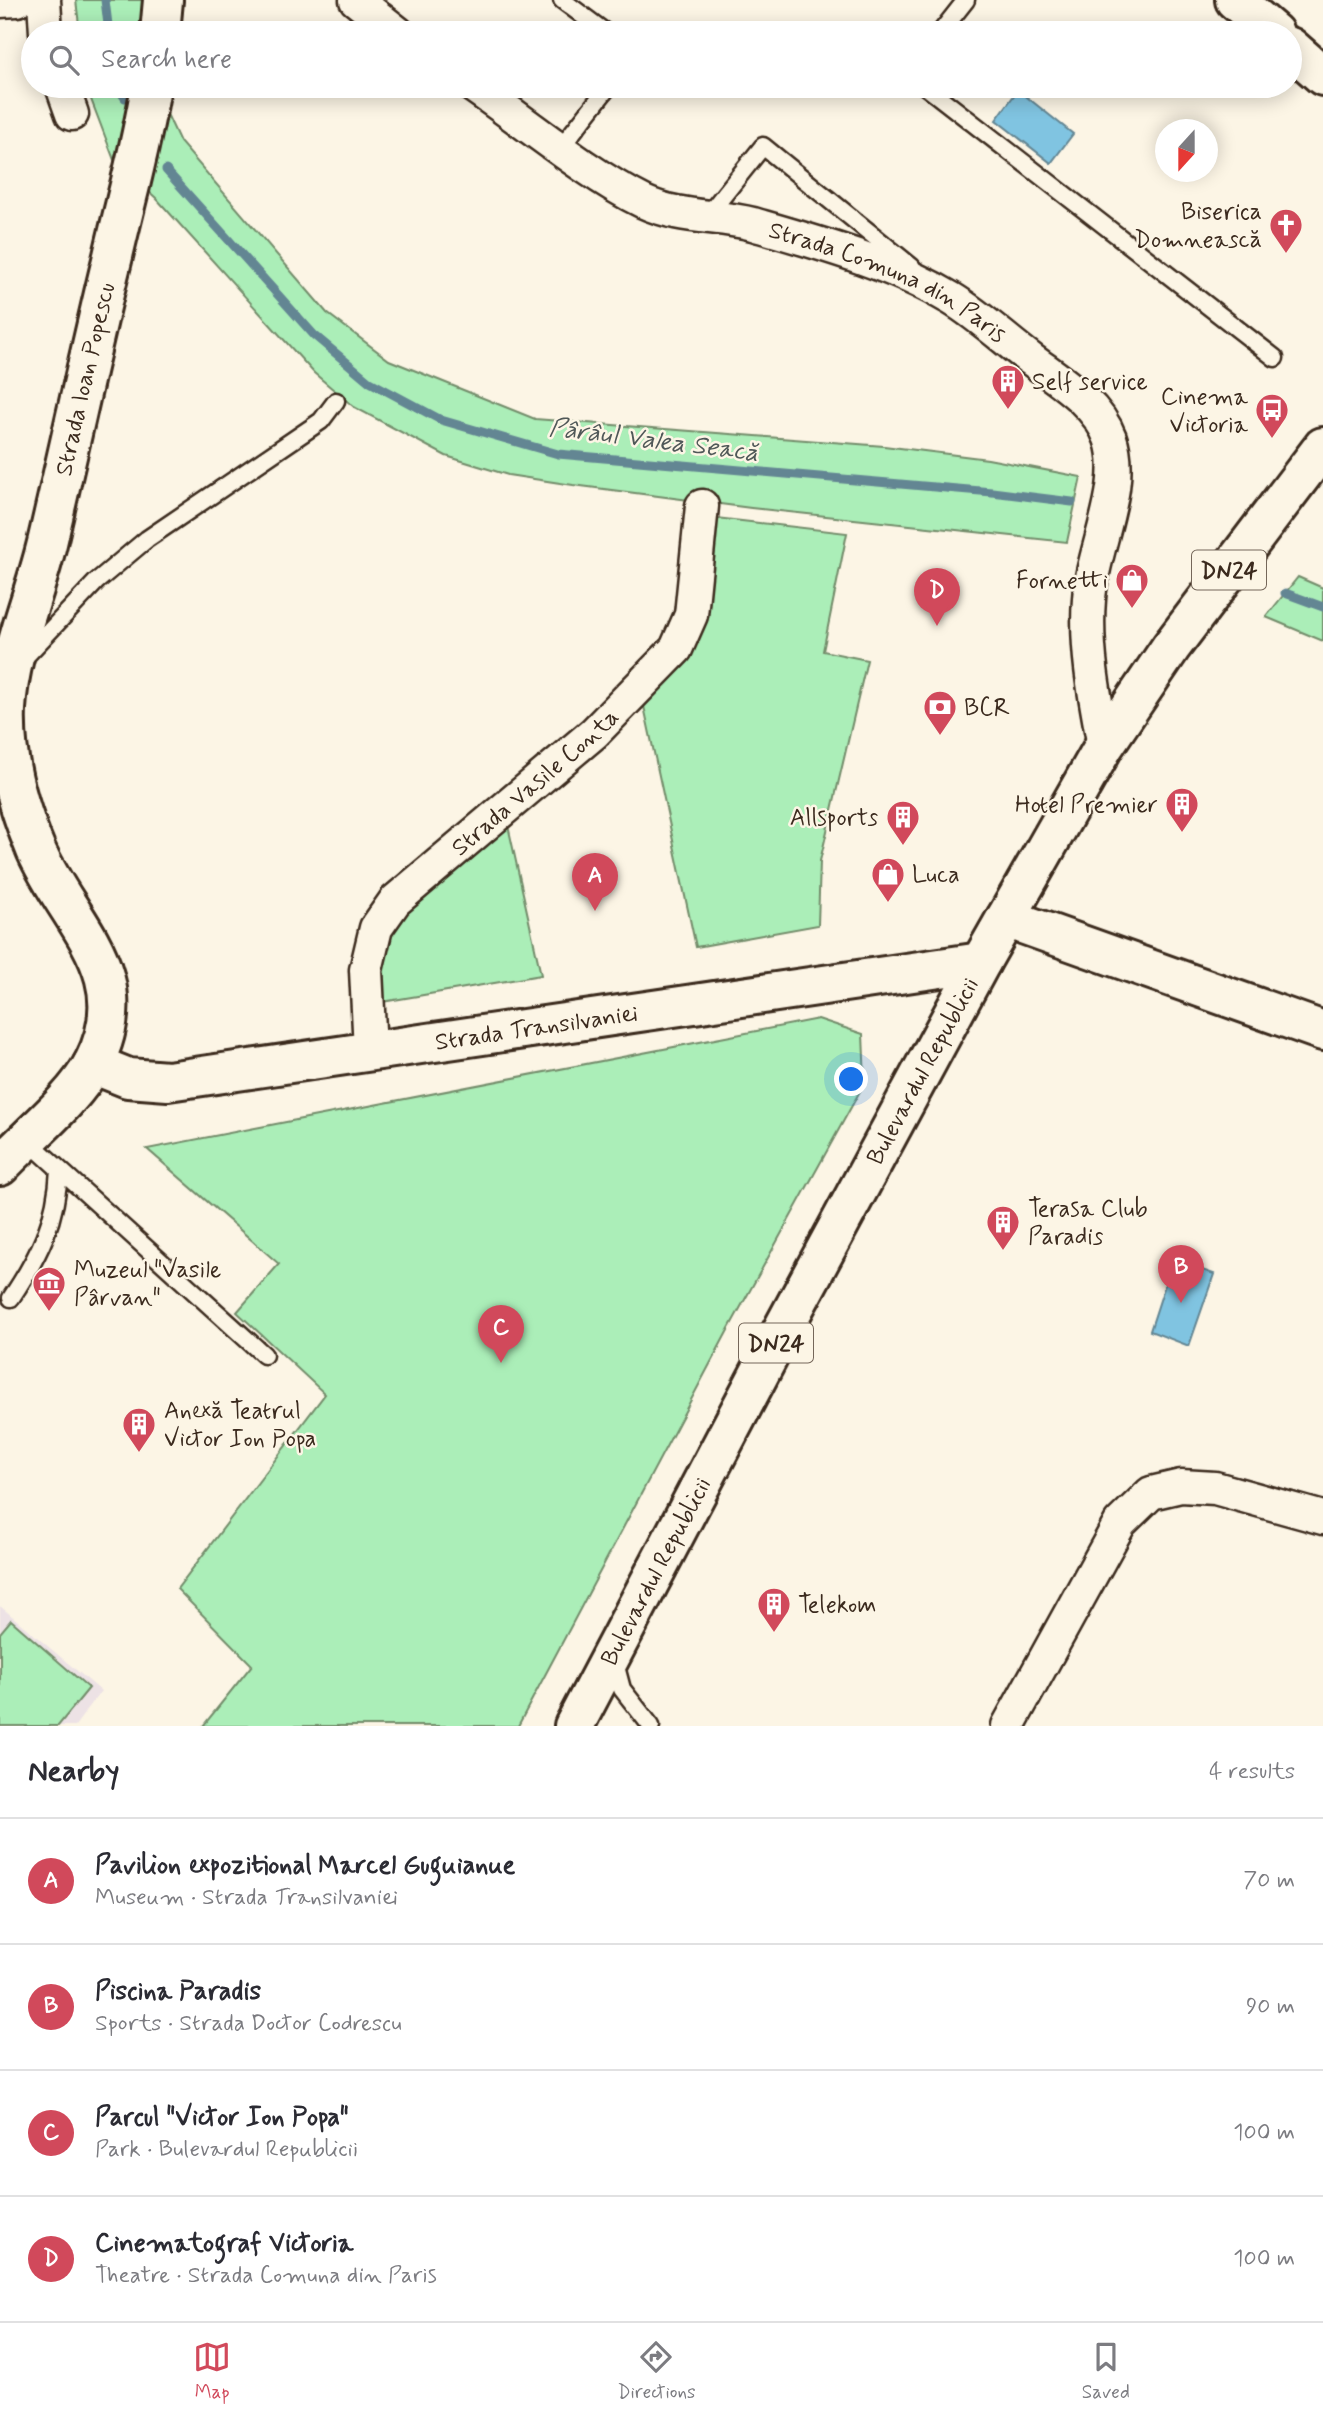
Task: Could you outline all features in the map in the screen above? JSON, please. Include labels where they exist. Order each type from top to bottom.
[{"type":"main road","points":[[1235,0],[1259,21]]},
{"type":"main road","points":[[1302,57],[1323,75]]},
{"type":"main road","name":"Strada Ioan Popescu","points":[[82,1078],[105,1032],[107,1000],[103,969],[92,941],[37,851],[19,800],[9,758],[5,670],[47,543],[148,98]]},
{"type":"main road","name":"Bulevardul Republicii","points":[[574,1726],[981,962],[1104,746],[1171,647],[1323,447]]},
{"type":"main road","points":[[1006,918],[1323,1031]]},
{"type":"main road","name":"Strada Transilvaniei","points":[[82,1078],[168,1081],[981,962]]},
{"type":"main road","points":[[0,1166],[82,1078]]},
{"type":"street","points":[[0,1],[17,0]]},
{"type":"street","points":[[44,0],[45,21]]},
{"type":"street","points":[[356,0],[383,21]]},
{"type":"street","name":"Strada Comuna din Paris","points":[[490,98],[645,202],[676,213],[750,223],[819,244],[901,274],[952,299],[1092,408],[1109,437],[1115,462],[1112,489],[1093,571],[1088,620],[1092,675],[1104,746]]},
{"type":"street","name":"Strada Vasile Conta","points":[[370,1050],[366,970],[376,928],[396,901],[594,733],[676,649],[691,615],[702,506]]},
{"type":"street","points":[[1008,1726],[1120,1522],[1151,1493],[1181,1486],[1215,1489],[1323,1518]]},
{"type":"lane","points":[[562,0],[590,21]]},
{"type":"lane","points":[[949,21],[965,0]]},
{"type":"lane","points":[[561,148],[600,98]]},
{"type":"lane","points":[[940,98],[1275,358]]},
{"type":"lane","points":[[707,216],[763,146],[952,299]]},
{"type":"lane","points":[[5,670],[97,581],[137,547],[321,421],[336,401]]},
{"type":"lane","points":[[26,1139],[264,1355]]},
{"type":"lane","points":[[11,1298],[33,1266],[49,1234],[58,1195],[59,1169]]},
{"type":"lane","points":[[612,1654],[622,1689],[651,1726]]},
{"type":"shaded area","points":[[0,1606],[101,1691],[75,1726],[0,1726]]},
{"type":"green space","points":[[76,0],[150,0],[147,21],[79,21]]},
{"type":"green space","points":[[91,98],[160,98],[180,142],[327,313],[389,360],[535,419],[884,446],[988,459],[1081,477],[1067,542],[751,508],[573,485],[508,475],[446,456],[354,407],[314,373],[156,198],[114,160]]},
{"type":"green space","points":[[716,518],[847,533],[823,651],[867,660],[820,861],[818,925],[696,947],[642,697]]},
{"type":"green space","points":[[1298,577],[1323,588],[1323,641],[1266,617]]},
{"type":"green space","points":[[507,821],[541,975],[382,1002],[384,941],[406,907]]},
{"type":"green space","points":[[818,1019],[863,1034],[865,1082],[727,1332],[518,1726],[203,1726],[252,1665],[177,1589],[325,1394],[237,1312],[279,1264],[147,1149]]},
{"type":"green space","points":[[11,1620],[89,1688],[58,1726],[0,1726],[0,1633]]},
{"type":"water","points":[[1012,98],[1028,98],[1073,134],[1051,163],[996,120]]},
{"type":"water","points":[[1173,1260],[1214,1274],[1189,1346],[1150,1331]]},
{"type":"waterway","name":"Pârâul Valea Seacă","points":[[105,0],[108,21]]},
{"type":"waterway","name":"Pârâul Valea Seacă","points":[[166,170],[314,335],[370,382],[441,420],[558,454],[992,492],[1072,502]]},
{"type":"waterway","name":"Pârâul Valea Seacă","points":[[1285,593],[1323,607]]},
{"type":"place","name":"Biserica Domnească","points":[[1286,255]]},
{"type":"place","name":"Self service","points":[[1008,411]]},
{"type":"place","name":"Cinema Victoria","points":[[1272,440]]},
{"type":"place","name":"Fornetti","points":[[1132,610]]},
{"type":"place","name":"Cinematograf Victoria","points":[[937,626]]},
{"type":"place","name":"BCR","points":[[940,737]]},
{"type":"place","name":"Hotel Premier","points":[[1182,834]]},
{"type":"place","name":"Allsports","points":[[903,847]]},
{"type":"place","name":"Luca","points":[[888,904]]},
{"type":"place","name":"Pavilion expozitional Marcel Guguianue","points":[[595,911]]},
{"type":"place","name":"Terasa Club Paradis","points":[[1003,1252]]},
{"type":"place","name":"Piscina Paradis","points":[[1181,1303]]},
{"type":"place","name":"Muzeul \"Vasile Pârvan\"","points":[[49,1313]]},
{"type":"place","name":"Parcul \"Victor Ion Popa\"","points":[[501,1363]]},
{"type":"place","name":"Anexă Teatrul Victor Ion Popa","points":[[139,1454]]},
{"type":"place","name":"Telekom","points":[[774,1634]]}]
